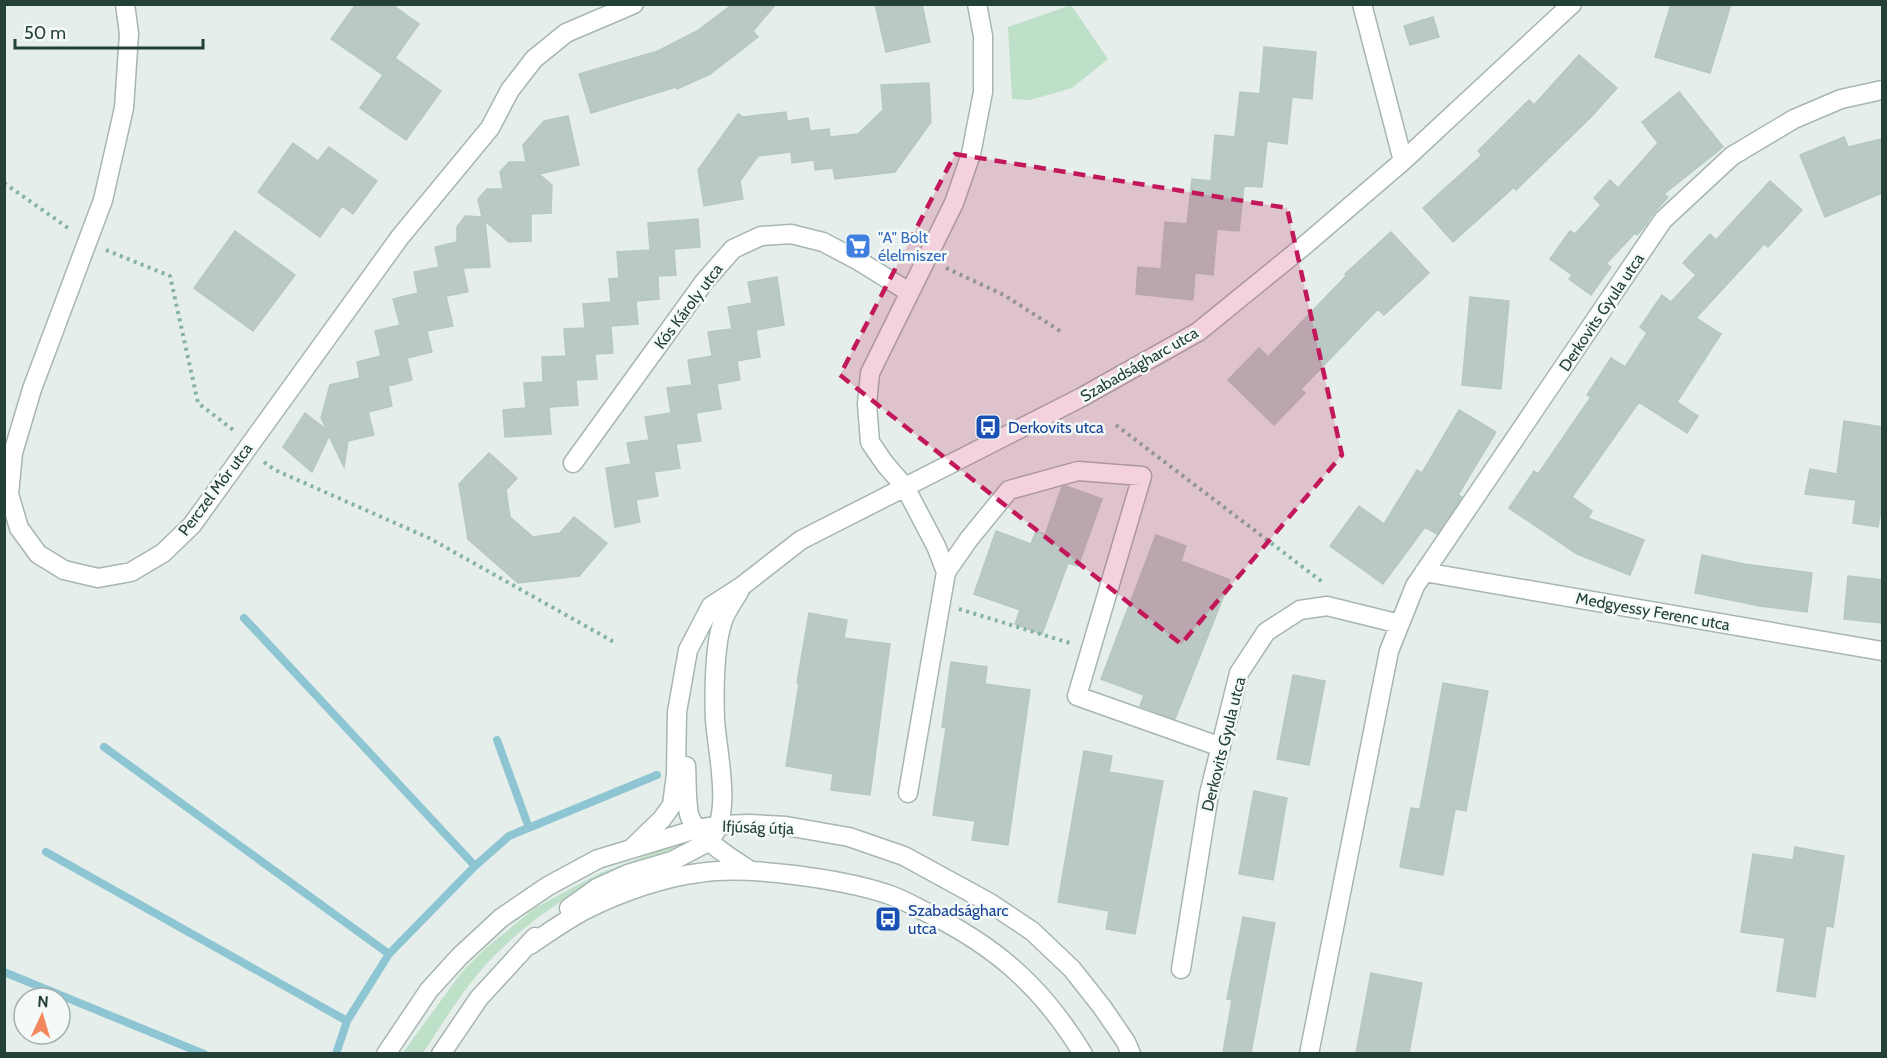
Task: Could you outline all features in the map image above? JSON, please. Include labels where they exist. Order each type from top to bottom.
[{"type":"street","name":"Perczel Mór utca","points":[[125,4],[129,34],[124,108],[103,200],[32,388],[13,453],[9,494],[19,528],[38,554],[64,570],[98,578],[131,572],[163,553],[192,525],[400,237],[490,128],[510,90],[534,59],[566,33],[634,4]]},
{"type":"street","points":[[946,572],[936,546],[905,487],[870,442],[867,404],[870,373],[954,203],[971,154],[983,92],[983,36],[977,4]]},
{"type":"street","points":[[1362,4],[1403,161]]},
{"type":"street","name":"Szabadságharc utca","points":[[631,849],[662,819],[672,805],[676,774],[677,711],[688,650],[711,606],[742,586],[801,540],[1082,397],[1198,332],[1403,161],[1572,4]]},
{"type":"street","name":"Derkovits Gyula utca","points":[[1309,1053],[1389,651],[1415,586],[1663,220],[1732,156],[1794,120],[1841,99],[1882,90]]},
{"type":"street","name":"Kós Károly utca","points":[[573,463],[704,282],[733,249],[761,236],[791,234],[823,242],[909,292]]},
{"type":"street","points":[[908,793],[946,572],[969,539],[1009,490],[1078,471],[1142,476],[1077,696],[1221,747]]},
{"type":"street","name":"Medgyessy Ferenc utca","points":[[1424,572],[1882,651]]},
{"type":"street","name":"Szabadságharc utca","points":[[720,825],[721,768],[715,720],[716,665],[724,620],[742,586]]},
{"type":"street","name":"Derkovits Gyula utca","points":[[1181,969],[1209,794],[1239,673],[1266,632],[1300,610],[1327,606],[1400,624]]},
{"type":"street","name":"Szabadságharc utca","points":[[683,685],[689,813],[704,835]]},
{"type":"street","name":"Ifjúság útja","points":[[441,1053],[479,998],[530,945],[540,931],[597,888],[628,874],[672,861],[720,825],[786,826],[849,837],[904,856],[972,893],[1032,931],[1072,969],[1102,1007],[1131,1053]]},
{"type":"street","name":"Ifjúság útja","points":[[386,1053],[429,990],[460,956],[501,918],[558,881],[598,859],[631,849],[704,835],[751,872]]},
{"type":"street","name":"Ifjúság útja","points":[[530,945],[586,909],[647,885],[699,873],[751,872],[835,880],[889,894],[949,924],[997,954],[1020,973],[1065,1023],[1083,1053]]},
{"type":"path","points":[[4,183],[87,242],[170,276],[198,404],[275,470],[429,538],[614,642]]},
{"type":"path","points":[[927,258],[1004,295],[1060,331]]},
{"type":"path","points":[[1116,425],[1330,588]]},
{"type":"path","points":[[940,603],[1091,649]]},
{"type":"highlighted area","points":[[955,154],[1287,208],[1342,455],[1181,644],[840,375]]},
{"type":"green space","points":[[1071,5],[1108,59],[1072,88],[1030,100],[1012,99],[1008,27]]},
{"type":"green space","points":[[688,840],[689,845],[604,877],[545,912],[517,934],[483,968],[455,1004],[423,1053],[402,1054],[461,973],[486,948],[535,908],[600,873]]},
{"type":"building","points":[[356,4],[391,4],[419,24],[395,58],[441,91],[406,140],[360,108],[383,75],[331,39]]},
{"type":"building","points":[[733,4],[776,4],[753,31],[758,37],[710,74],[677,89],[676,87],[591,113],[579,74],[658,51],[697,31]]},
{"type":"building","points":[[875,4],[922,4],[930,42],[886,52]]},
{"type":"building","points":[[1671,4],[1731,4],[1710,73],[1655,57]]},
{"type":"building","points":[[1433,17],[1439,37],[1410,45],[1404,26]]},
{"type":"building","points":[[1264,47],[1316,52],[1312,99],[1292,97],[1287,144],[1267,141],[1262,187],[1244,186],[1239,231],[1217,229],[1213,275],[1195,273],[1193,300],[1136,294],[1138,267],[1161,269],[1165,222],[1187,224],[1192,179],[1211,181],[1215,135],[1235,137],[1240,92],[1260,94]]},
{"type":"building","points":[[1579,55],[1617,88],[1592,116],[1516,190],[1514,187],[1453,242],[1423,208],[1482,155],[1478,151],[1529,100],[1534,105]]},
{"type":"building","points":[[929,83],[931,122],[895,172],[835,179],[833,168],[815,170],[814,160],[792,163],[791,152],[758,156],[740,181],[743,199],[704,206],[698,170],[738,114],[743,117],[786,112],[787,121],[808,118],[810,131],[829,129],[830,137],[858,134],[883,110],[881,85]]},
{"type":"building","points":[[1679,92],[1723,147],[1664,194],[1668,197],[1644,227],[1637,235],[1635,233],[1606,264],[1611,267],[1591,295],[1569,279],[1572,275],[1550,259],[1570,231],[1575,234],[1601,205],[1594,198],[1610,180],[1618,188],[1658,143],[1642,122]]},
{"type":"building","points":[[568,116],[579,165],[539,174],[552,185],[551,213],[531,214],[531,241],[509,242],[485,221],[490,267],[463,268],[468,292],[446,296],[453,326],[427,331],[432,352],[407,358],[412,380],[388,386],[392,406],[368,412],[374,435],[348,441],[344,467],[329,436],[312,472],[283,447],[305,413],[327,430],[321,418],[330,385],[360,378],[357,362],[381,356],[375,331],[400,325],[393,299],[418,293],[414,272],[439,267],[435,247],[457,242],[457,227],[465,216],[482,217],[478,199],[487,189],[503,189],[500,172],[509,162],[526,162],[523,145],[544,121]]},
{"type":"building","points":[[1844,137],[1848,147],[1882,139],[1882,193],[1825,217],[1800,155]]},
{"type":"building","points":[[293,143],[318,161],[329,147],[377,181],[353,214],[342,206],[320,237],[258,192]]},
{"type":"building","points":[[1770,181],[1802,210],[1768,247],[1764,244],[1696,318],[1721,334],[1677,402],[1698,416],[1687,433],[1639,402],[1572,497],[1592,511],[1588,518],[1644,540],[1630,575],[1577,554],[1509,508],[1534,471],[1538,474],[1591,397],[1587,395],[1611,358],[1625,367],[1647,333],[1640,327],[1662,295],[1671,302],[1696,275],[1683,263],[1710,234],[1716,240]]},
{"type":"building","points":[[698,219],[700,247],[674,249],[676,275],[658,276],[659,299],[636,301],[638,324],[611,326],[613,353],[595,354],[597,379],[576,380],[578,405],[549,407],[551,434],[505,437],[503,410],[526,408],[524,383],[543,382],[542,357],[566,356],[564,329],[585,328],[583,304],[611,302],[609,279],[619,278],[617,252],[650,250],[648,223]]},
{"type":"building","points":[[235,231],[295,275],[253,331],[194,288]]},
{"type":"building","points":[[1391,232],[1429,273],[1384,315],[1378,309],[1301,389],[1305,393],[1274,425],[1228,380],[1259,348],[1268,357],[1346,276],[1345,274]]},
{"type":"building","points":[[777,277],[784,325],[756,330],[760,357],[737,361],[740,380],[717,384],[721,409],[696,413],[701,441],[676,444],[680,468],[654,472],[658,496],[636,500],[640,522],[615,527],[606,468],[631,464],[627,443],[649,440],[645,417],[671,413],[667,388],[692,385],[688,360],[712,356],[708,332],[732,329],[728,307],[752,303],[748,282]]},
{"type":"building","points":[[1470,297],[1509,301],[1501,389],[1462,385]]},
{"type":"building","points":[[1459,410],[1496,432],[1458,495],[1462,497],[1437,534],[1425,527],[1383,584],[1330,546],[1359,506],[1384,524],[1417,470],[1422,473]]},
{"type":"building","points":[[1844,421],[1882,427],[1882,511],[1878,527],[1853,523],[1856,500],[1805,494],[1810,469],[1837,474]]},
{"type":"building","points":[[489,453],[517,478],[506,490],[510,517],[533,537],[560,533],[574,517],[607,543],[579,576],[518,583],[468,539],[459,484]]},
{"type":"building","points":[[1066,486],[1102,499],[1078,566],[1068,563],[1042,634],[1015,624],[1020,610],[974,594],[996,531],[1031,544],[1036,531],[1045,535],[1062,487]]},
{"type":"building","points":[[1156,535],[1186,546],[1181,561],[1230,580],[1175,719],[1140,706],[1144,695],[1101,679]]},
{"type":"building","points":[[1702,555],[1744,564],[1812,573],[1807,612],[1760,606],[1695,593]]},
{"type":"building","points":[[1848,576],[1882,580],[1882,623],[1844,619]]},
{"type":"building","points":[[809,613],[847,620],[844,638],[890,644],[870,795],[831,790],[833,774],[786,766]]},
{"type":"building","points":[[951,662],[987,667],[985,684],[1030,690],[1008,845],[972,840],[975,821],[933,815],[946,728],[942,727]]},
{"type":"building","points":[[1293,675],[1325,681],[1309,765],[1277,759]]},
{"type":"building","points":[[1443,683],[1488,691],[1466,811],[1455,809],[1443,875],[1400,867],[1411,808],[1420,809]]},
{"type":"building","points":[[1084,751],[1112,756],[1109,772],[1163,781],[1135,934],[1106,929],[1109,911],[1058,902]]},
{"type":"building","points":[[1254,791],[1287,798],[1273,880],[1239,874]]},
{"type":"building","points":[[1795,847],[1844,856],[1833,927],[1826,926],[1815,997],[1777,991],[1785,938],[1741,932],[1753,854],[1793,860]]},
{"type":"building","points":[[1243,917],[1275,923],[1251,1053],[1223,1053],[1232,1000],[1227,999]]},
{"type":"building","points":[[1371,973],[1422,983],[1409,1053],[1356,1053]]},
{"type":"waterway","points":[[244,618],[475,866]]},
{"type":"waterway","points":[[497,740],[529,828]]},
{"type":"waterway","points":[[104,747],[389,954]]},
{"type":"waterway","points":[[336,1054],[347,1021],[389,954],[475,866],[509,836],[657,775]]},
{"type":"waterway","points":[[46,852],[347,1021]]},
{"type":"waterway","points":[[4,972],[204,1054]]},
{"type":"place","name":"\"A\" Bolt élelmiszer","points":[[858,246]]},
{"type":"place","name":"Derkovits utca","points":[[988,427]]},
{"type":"place","name":"Szabadságharc utca","points":[[888,919]]}]
